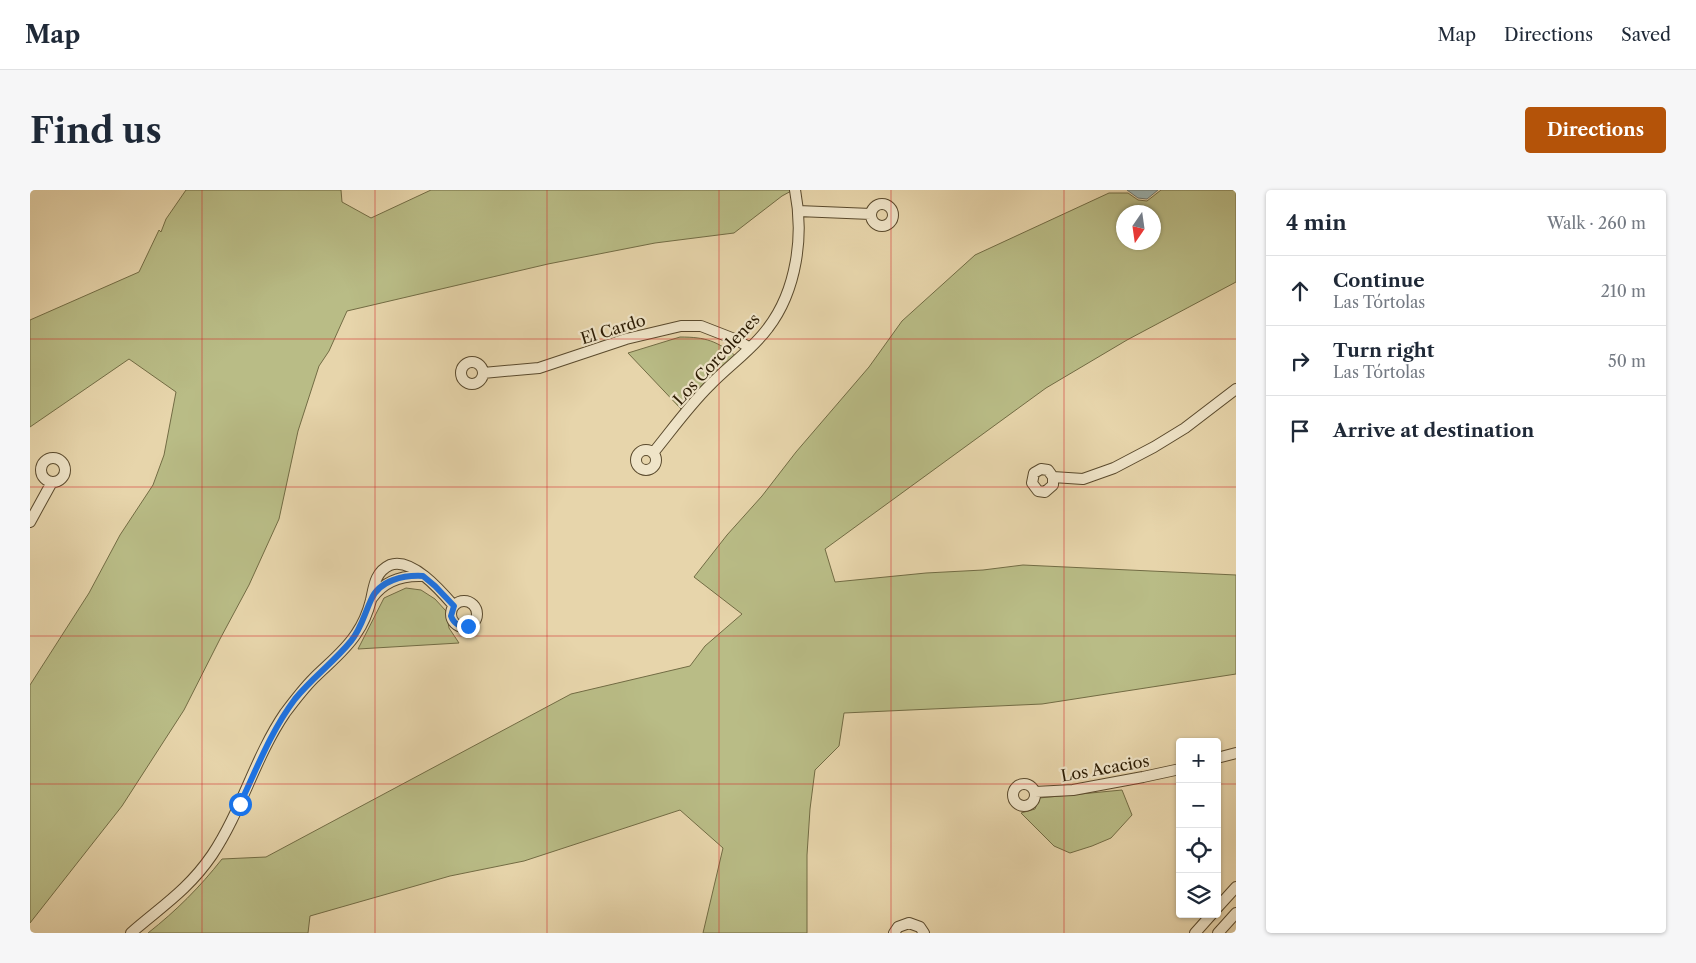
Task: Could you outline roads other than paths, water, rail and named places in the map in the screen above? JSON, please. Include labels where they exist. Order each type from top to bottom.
[{"type":"street","name":"Los Corcolenes","points":[[652,453],[709,386],[750,348],[768,328],[783,304],[798,249],[798,211],[795,190]]},
{"type":"street","points":[[798,211],[870,214]]},
{"type":"street","name":"El Cardo","points":[[483,373],[540,368],[626,339],[681,326],[701,326],[737,340],[750,348]]},
{"type":"street","points":[[1053,477],[1083,479],[1114,468],[1154,448],[1185,428],[1236,389]]},
{"type":"street","points":[[30,522],[52,482]]},
{"type":"street","points":[[131,933],[179,894],[192,881],[212,855],[231,823],[267,745],[284,715],[304,689],[353,639],[365,617],[378,575],[389,566],[403,564],[411,567],[435,586],[454,606]]},
{"type":"street","points":[[371,599],[378,590],[391,581],[406,576],[423,576]]},
{"type":"street","points":[[1221,757],[1236,753]]},
{"type":"street","name":"Los Acacios","points":[[1035,792],[1074,790],[1143,778],[1176,770]]},
{"type":"street","points":[[1221,904],[1236,887]]},
{"type":"street","points":[[1218,933],[1236,913]]},
{"type":"street","points":[[1195,933],[1208,918]]},
{"type":"street","points":[[894,933],[898,927],[909,923],[920,927],[924,933]]},
{"type":"water","points":[[1127,190],[1158,190],[1147,199],[1138,198]]}]
